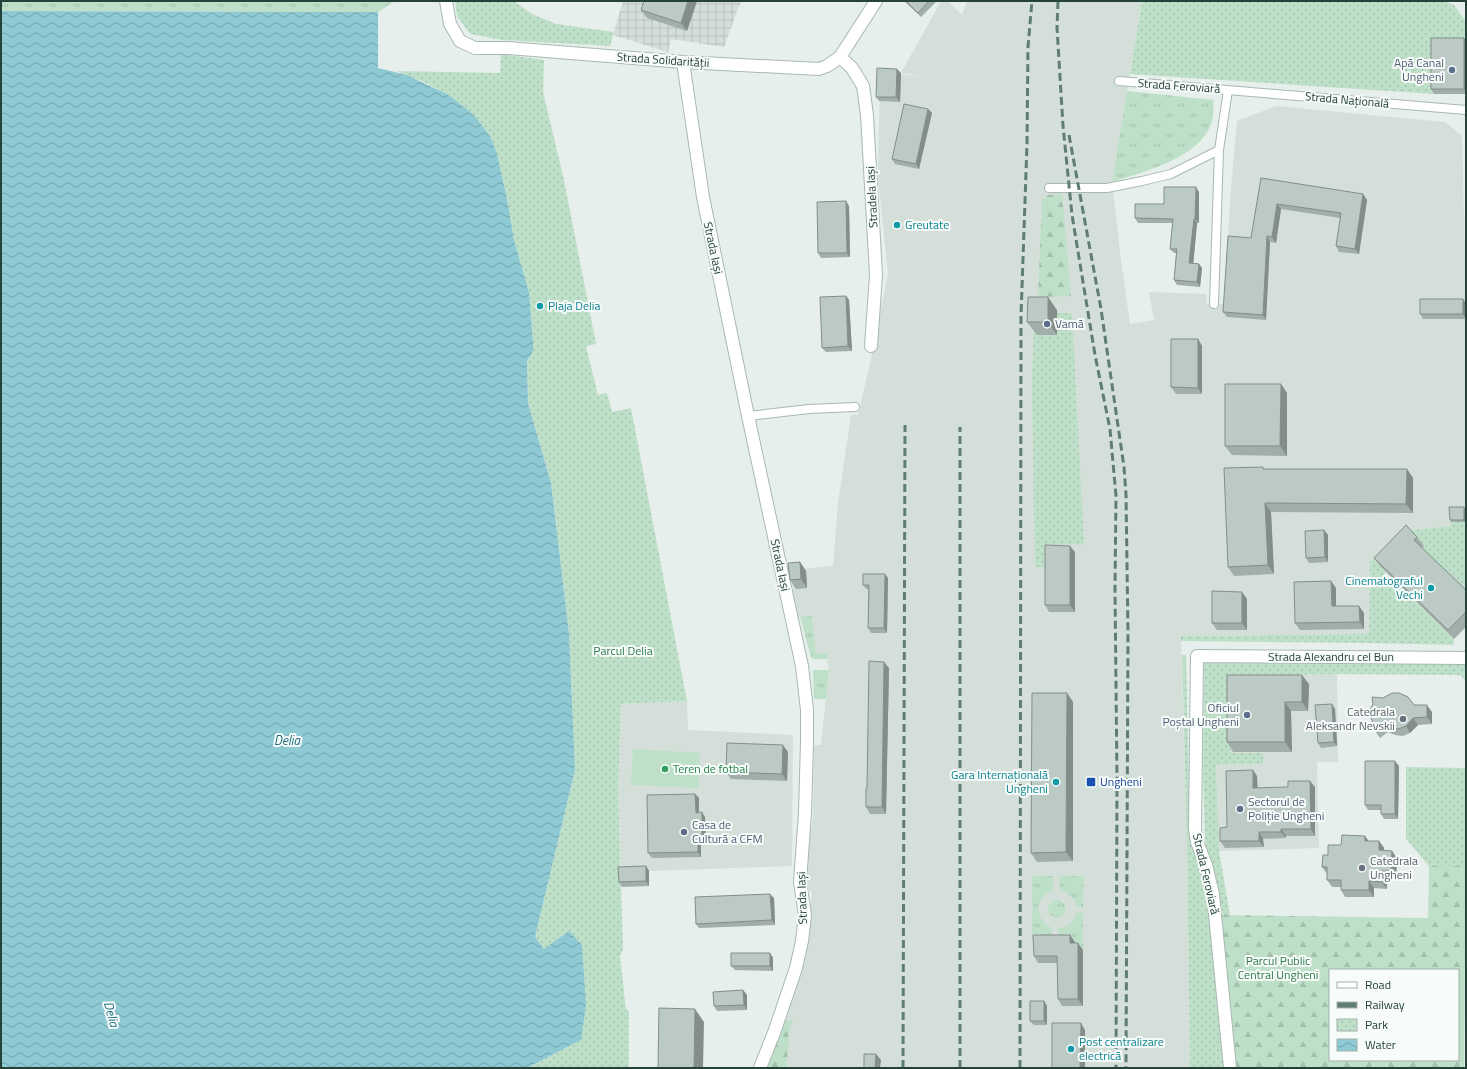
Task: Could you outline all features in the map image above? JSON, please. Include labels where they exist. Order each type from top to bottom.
[{"type":"street","name":"Strada Solidarității","points":[[446,1],[450,24],[460,41],[475,48],[507,48],[683,62],[819,69],[827,66],[840,57],[876,1]]},
{"type":"street","name":"Stradela Iași","points":[[840,57],[852,68],[863,86],[867,115],[876,276],[871,346]]},
{"type":"street","name":"Strada Iași","points":[[683,62],[703,198],[802,666],[807,710],[800,882],[805,915],[802,941],[796,968],[760,1068]]},
{"type":"street","name":"Strada Alexandru cel Bun","points":[[1197,656],[1466,658]]},
{"type":"street","name":"Strada Feroviară","points":[[1197,656],[1196,842],[1206,865],[1213,894],[1230,1068]]},
{"type":"lane","name":"Strada Feroviară","points":[[1119,82],[1228,90],[1219,150],[1214,304]]},
{"type":"lane","name":"Strada Națională","points":[[1228,90],[1466,110]]},
{"type":"lane","points":[[1049,188],[1107,188],[1142,181],[1171,174],[1219,150]]},
{"type":"lane","points":[[748,416],[809,409],[855,407]]},
{"type":"shaded area","points":[[623,1],[741,1],[724,47],[671,39],[668,52],[613,35]]},
{"type":"shaded area","points":[[941,1],[948,1],[962,15],[967,1],[1142,1],[1112,182],[1130,324],[1154,320],[1149,292],[1206,294],[1207,304],[1224,304],[1231,188],[1237,121],[1276,106],[1445,122],[1462,136],[1466,296],[1465,509],[1451,510],[1451,526],[1402,531],[1370,562],[1369,634],[1181,636],[1187,853],[1190,1068],[765,1068],[801,973],[812,893],[804,885],[813,816],[814,745],[821,745],[829,670],[827,659],[828,654],[816,653],[812,617],[797,617],[790,570],[833,566],[838,503],[851,415],[858,415],[888,274],[878,178],[880,73],[919,76],[901,73]]},
{"type":"shaded area","points":[[1337,674],[1338,762],[1317,762],[1319,848],[1218,851],[1216,765],[1263,764],[1230,753],[1229,676]]},
{"type":"shaded area","points":[[687,701],[688,730],[793,735],[792,866],[621,872],[618,790],[621,704]]},
{"type":"green space","points":[[1,1],[395,1],[378,12],[1,11]]},
{"type":"green space","points":[[455,1],[514,1],[532,14],[556,24],[614,32],[610,46],[502,40],[470,34],[457,16]]},
{"type":"green space","points":[[1142,1],[1443,1],[1454,5],[1465,20],[1466,42],[1434,94],[1130,74]]},
{"type":"green space","name":"Parcul Delia","points":[[501,54],[544,60],[543,92],[564,180],[596,344],[586,346],[598,395],[607,393],[612,412],[631,408],[687,701],[621,704],[618,790],[623,949],[620,956],[626,1010],[629,1010],[629,1068],[527,1068],[581,1040],[544,949],[535,937],[575,770],[569,633],[551,483],[528,403],[527,361],[532,351],[533,342],[529,292],[514,240],[497,153],[490,136],[469,111],[449,95],[422,81],[396,71],[500,73]]},
{"type":"green space","points":[[1127,91],[1214,100],[1213,119],[1206,134],[1197,145],[1184,154],[1155,168],[1112,182]]},
{"type":"green space","points":[[1062,194],[1071,296],[1040,297],[1038,296],[1042,200],[1048,195]]},
{"type":"green space","points":[[1057,313],[1072,313],[1084,544],[1050,545],[1050,567],[1035,567],[1032,385],[1034,316],[1037,335],[1057,335]]},
{"type":"green space","points":[[1451,522],[1465,522],[1466,593],[1381,567],[1386,572],[1383,576],[1389,582],[1392,579],[1454,639],[1454,645],[1181,641],[1181,636],[1369,634],[1370,562],[1402,531],[1451,526]]},
{"type":"green space","points":[[812,616],[816,653],[828,654],[827,659],[814,659],[811,657],[800,617]]},
{"type":"green space","points":[[1182,655],[1186,655],[1190,836],[1207,887],[1225,1068],[1190,1068]]},
{"type":"green space","points":[[1204,663],[1466,663],[1466,681],[1460,675],[1337,674],[1229,676],[1230,753],[1263,753],[1263,764],[1216,765],[1219,851],[1230,915],[1221,915],[1205,841],[1203,775]]},
{"type":"green space","points":[[813,670],[829,670],[826,699],[814,699]]},
{"type":"green space","name":"Teren de fotbal","points":[[633,749],[700,753],[698,788],[631,785]]},
{"type":"green space","points":[[1406,767],[1466,768],[1466,866],[1429,866],[1406,839]]},
{"type":"green space","name":"Parcul Public Central Ungheni","points":[[1429,866],[1466,866],[1464,1068],[1236,1068],[1221,915],[1428,918]]},
{"type":"green space","points":[[1032,876],[1053,876],[1053,890],[1042,898],[1039,914],[1046,924],[1052,928],[1053,942],[1032,942]]},
{"type":"green space","points":[[1059,876],[1084,876],[1083,907],[1076,906],[1071,896],[1060,890]]},
{"type":"green space","points":[[1057,900],[1063,903],[1066,909],[1063,915],[1057,918],[1051,915],[1048,909],[1051,903]]},
{"type":"green space","points":[[1077,913],[1083,913],[1083,950],[1058,942],[1058,928],[1065,927],[1070,924]]},
{"type":"green space","points":[[786,1019],[788,1021],[793,1019],[788,1037],[789,1041],[786,1068],[765,1068],[783,1020]]},
{"type":"water","name":"Delia","points":[[1,11],[378,12],[378,68],[407,75],[449,95],[477,119],[490,136],[497,153],[514,240],[529,292],[533,351],[527,361],[528,403],[551,483],[569,633],[575,770],[535,937],[544,949],[569,931],[582,945],[586,1005],[581,1040],[527,1068],[1,1068]]},
{"type":"building","points":[[644,1],[688,1],[681,23],[641,10]]},
{"type":"building","points":[[906,1],[929,1],[918,13]]},
{"type":"building","points":[[1431,38],[1464,38],[1464,89],[1431,89]]},
{"type":"building","points":[[877,68],[897,69],[896,97],[876,97]]},
{"type":"building","points":[[904,104],[928,109],[916,164],[892,159]]},
{"type":"building","points":[[1261,178],[1363,194],[1355,249],[1336,246],[1341,213],[1277,204],[1272,237],[1267,236],[1263,315],[1223,312],[1228,236],[1251,238]]},
{"type":"building","points":[[1164,187],[1196,187],[1195,219],[1189,263],[1199,264],[1197,282],[1174,280],[1177,249],[1170,249],[1173,219],[1135,218],[1135,204],[1164,204]]},
{"type":"building","points":[[846,201],[847,253],[818,253],[817,202]]},
{"type":"building","points":[[846,296],[848,346],[822,348],[820,297]]},
{"type":"building","points":[[1028,297],[1048,297],[1048,322],[1027,322]]},
{"type":"building","points":[[1420,299],[1463,299],[1463,314],[1420,314]]},
{"type":"building","points":[[1171,339],[1198,339],[1198,388],[1171,387]]},
{"type":"building","points":[[1225,384],[1281,384],[1280,446],[1225,446]]},
{"type":"building","points":[[1263,467],[1263,469],[1407,469],[1406,504],[1265,503],[1268,565],[1228,567],[1224,468]]},
{"type":"building","points":[[1449,507],[1464,507],[1464,520],[1450,520]]},
{"type":"building","name":"Cinematograful Vechi","points":[[1406,525],[1417,537],[1414,540],[1466,590],[1466,612],[1448,630],[1374,558]]},
{"type":"building","points":[[1324,530],[1325,557],[1306,558],[1305,531]]},
{"type":"building","points":[[1045,545],[1070,546],[1070,605],[1045,605]]},
{"type":"building","points":[[800,562],[801,579],[790,580],[788,563]]},
{"type":"building","points":[[863,574],[885,574],[884,628],[868,628],[869,585],[863,585]]},
{"type":"building","points":[[1331,581],[1332,606],[1359,606],[1360,622],[1295,623],[1294,582]]},
{"type":"building","points":[[1212,591],[1242,592],[1242,623],[1212,623]]},
{"type":"building","points":[[869,661],[884,662],[882,807],[866,807]]},
{"type":"building","points":[[1227,675],[1302,675],[1302,702],[1285,702],[1285,742],[1227,742]]},
{"type":"building","name":"Gara Internațională Ungheni","points":[[1032,693],[1067,693],[1066,852],[1031,853]]},
{"type":"building","name":"Catedrala Aleksandr Nevskii","points":[[1392,693],[1399,693],[1408,697],[1414,705],[1427,705],[1427,717],[1413,718],[1406,726],[1398,729],[1383,725],[1375,731],[1368,713],[1373,704],[1372,697],[1383,698]]},
{"type":"building","points":[[1332,704],[1334,742],[1318,743],[1315,705]]},
{"type":"building","points":[[727,743],[783,745],[782,774],[726,772]]},
{"type":"building","points":[[1365,761],[1395,761],[1395,814],[1381,814],[1381,805],[1365,805]]},
{"type":"building","points":[[1253,770],[1253,788],[1288,787],[1288,781],[1310,781],[1311,829],[1281,829],[1281,832],[1259,832],[1259,841],[1220,841],[1220,828],[1227,827],[1226,771]]},
{"type":"building","points":[[695,794],[696,813],[702,812],[702,838],[698,838],[698,852],[648,853],[647,795]]},
{"type":"building","name":"Catedrala Ungheni","points":[[1342,835],[1365,836],[1365,841],[1379,841],[1379,850],[1392,851],[1391,871],[1382,871],[1382,882],[1369,881],[1369,890],[1341,890],[1341,880],[1327,880],[1327,867],[1322,867],[1323,855],[1328,855],[1328,845],[1341,845]]},
{"type":"building","points":[[646,866],[646,881],[619,882],[618,867]]},
{"type":"building","points":[[770,894],[772,920],[696,924],[695,897]]},
{"type":"building","points":[[1033,935],[1070,935],[1070,943],[1078,943],[1078,999],[1058,999],[1057,956],[1034,956]]},
{"type":"building","points":[[731,953],[770,953],[770,966],[731,966]]},
{"type":"building","points":[[743,990],[744,1005],[714,1006],[713,992]]},
{"type":"building","points":[[1030,1001],[1044,1001],[1044,1021],[1030,1021]]},
{"type":"building","points":[[659,1008],[695,1009],[694,1068],[658,1068]]},
{"type":"building","name":"Post centralizare electrică","points":[[1052,1023],[1081,1023],[1080,1068],[1052,1068]]},
{"type":"building","points":[[864,1054],[876,1054],[875,1068],[864,1068]]},
{"type":"railway","points":[[1020,1068],[1021,316],[1027,144],[1028,47],[1032,1]]},
{"type":"railway","points":[[1058,1],[1057,28],[1063,126],[1072,215],[1095,355],[1110,429],[1116,496],[1116,1068]]},
{"type":"railway","points":[[1069,135],[1101,309],[1124,467],[1126,495],[1128,634],[1126,1068]]},
{"type":"railway","points":[[903,1068],[905,425]]},
{"type":"railway","points":[[960,427],[960,1068]]},
{"type":"place","name":"Apă Canal Ungheni","points":[[1452,70]]},
{"type":"place","name":"Greutate","points":[[897,225]]},
{"type":"place","name":"Plaja Delia","points":[[540,306]]},
{"type":"place","name":"Vamă","points":[[1047,324]]},
{"type":"place","name":"Cinematograful Vechi","points":[[1431,588]]},
{"type":"place","name":"Oficiul Poștal Ungheni","points":[[1247,715]]},
{"type":"place","name":"Catedrala Aleksandr Nevskii","points":[[1403,719]]},
{"type":"place","name":"Teren de fotbal","points":[[665,769]]},
{"type":"place","name":"Gara Internațională Ungheni","points":[[1056,782]]},
{"type":"place","name":"Ungheni","points":[[1091,782]]},
{"type":"place","name":"Sectorul de Poliție Ungheni","points":[[1240,809]]},
{"type":"place","name":"Casa de Cultură a CFM","points":[[684,832]]},
{"type":"place","name":"Catedrala Ungheni","points":[[1362,868]]},
{"type":"place","name":"Post centralizare electrică","points":[[1071,1049]]}]
